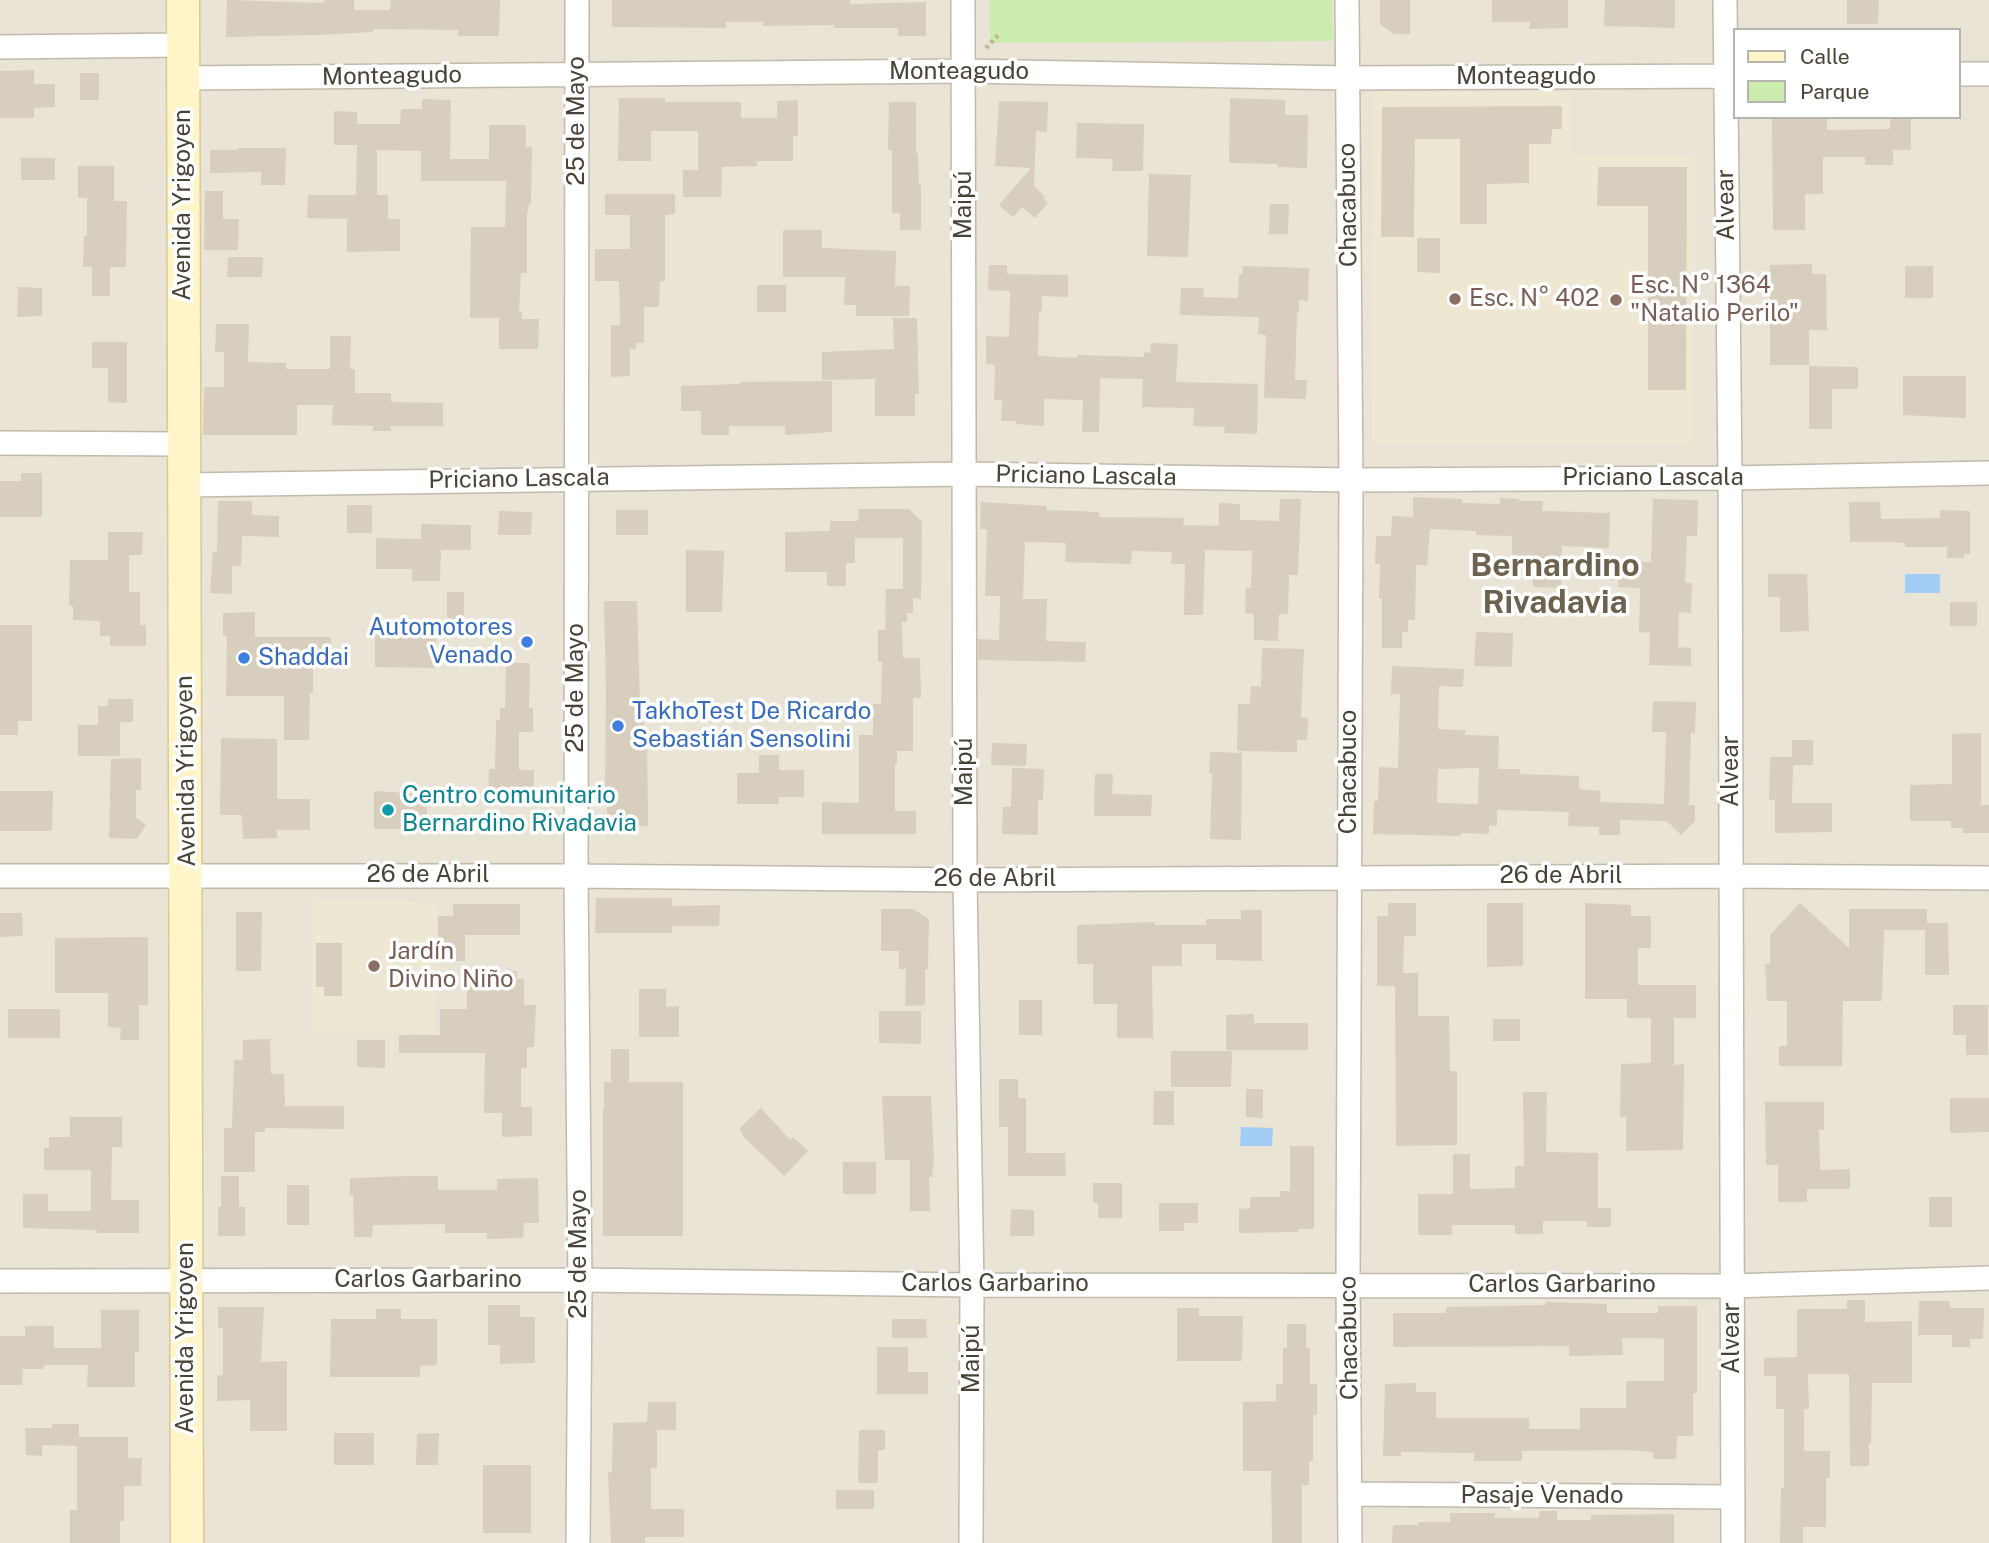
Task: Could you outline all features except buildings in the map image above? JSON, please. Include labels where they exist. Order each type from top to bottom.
[{"type":"main road","name":"Avenida Yrigoyen","points":[[183,0],[187,1543]]},
{"type":"street","name":"25 de Mayo","points":[[577,0],[576,876],[580,1280],[578,1543]]},
{"type":"street","name":"Maipú","points":[[963,0],[965,880],[972,1284],[971,1543]]},
{"type":"street","name":"Chacabuco","points":[[1347,0],[1351,480],[1348,876],[1350,1543]]},
{"type":"street","name":"Alvear","points":[[1725,0],[1730,76],[1733,1543]]},
{"type":"street","points":[[0,47],[183,45]]},
{"type":"street","name":"Monteagudo","points":[[183,78],[964,71],[1347,78],[1730,76]]},
{"type":"street","points":[[1961,74],[1989,74]]},
{"type":"street","points":[[0,443],[183,443]]},
{"type":"street","name":"Priciano Lascala","points":[[183,485],[964,474],[1351,480],[1730,478],[1989,473]]},
{"type":"street","name":"26 de Abril","points":[[0,876],[576,876],[965,880],[1348,876],[1989,878]]},
{"type":"street","name":"Carlos Garbarino","points":[[0,1281],[580,1280],[1732,1286],[1989,1278]]},
{"type":"street","name":"Pasaje Venado","points":[[1351,1494],[1733,1497]]},
{"type":"shaded area","points":[[0,0],[1989,0],[1989,1543],[0,1543]]},
{"type":"shaded area","points":[[1374,91],[1570,92],[1570,155],[1695,155],[1693,444],[1372,444]]},
{"type":"shaded area","name":"Jardín Divino Niño","points":[[314,899],[437,902],[434,1033],[311,1030]]},
{"type":"green space","points":[[990,0],[1332,0],[1333,41],[990,43]]},
{"type":"water","points":[[1905,574],[1940,574],[1940,593],[1905,593]]},
{"type":"water","points":[[1241,1127],[1273,1128],[1272,1146],[1240,1146]]},
{"type":"place","name":"Esc. N° 402","points":[[1455,299]]},
{"type":"place","name":"Esc. N° 1364 \"Natalio Perilo\"","points":[[1616,300]]},
{"type":"place","name":"Automotores Venado","points":[[527,642]]},
{"type":"place","name":"Shaddai","points":[[244,658]]},
{"type":"place","name":"TakhoTest De Ricardo Sebastián Sensolini","points":[[618,726]]},
{"type":"place","name":"Centro comunitario Bernardino Rivadavia","points":[[388,810]]},
{"type":"place","name":"Jardín Divino Niño","points":[[374,966]]},
{"type":"district","name":"Bernardino Rivadavia","points":[[1555,584]]}]
